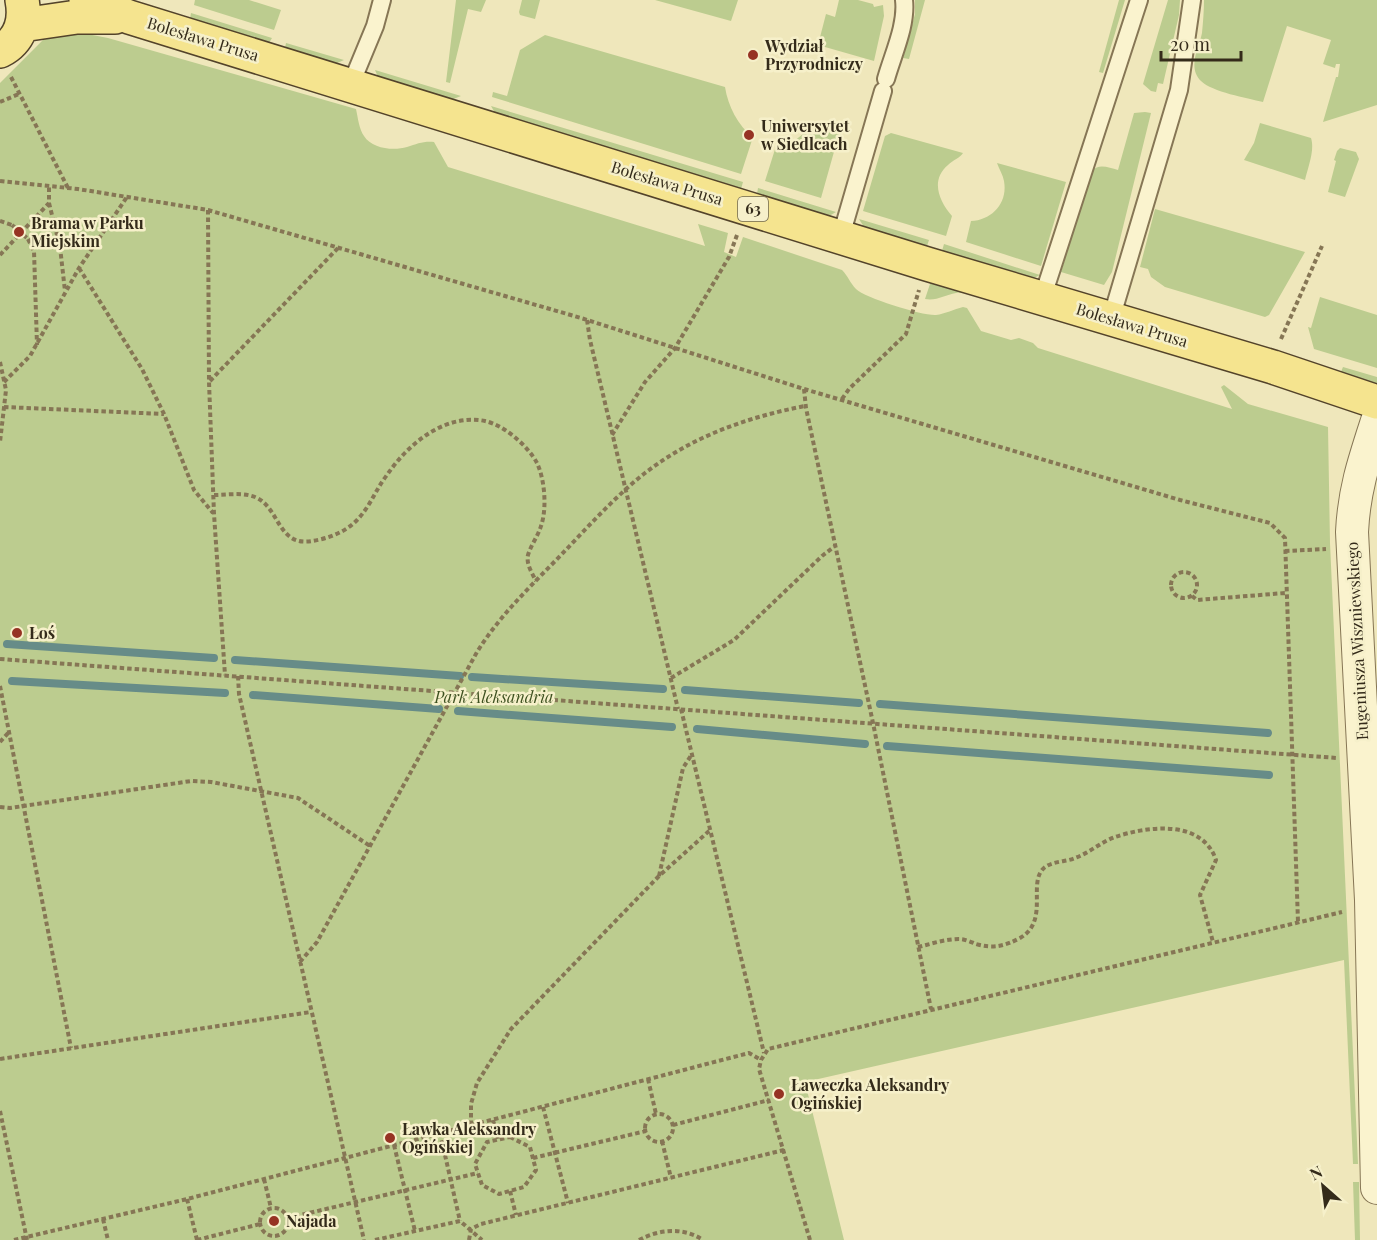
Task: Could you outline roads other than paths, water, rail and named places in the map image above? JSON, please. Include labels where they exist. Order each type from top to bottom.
[{"type":"main road","name":"Bolesława Prusa","points":[[86,0],[129,16],[927,264],[1273,367],[1377,402]]},
{"type":"main road","name":"Bolesława Prusa","points":[[22,13],[77,17],[129,16]]},
{"type":"main road","name":"63","points":[[5,64],[6,48],[16,38],[22,13]]},
{"type":"street","name":"Eugeniusza Wiszniewskiego","points":[[1377,421],[1358,479],[1353,504],[1352,532],[1371,900],[1377,1188]]},
{"type":"lane","points":[[351,84],[375,26],[382,0]]},
{"type":"lane","points":[[841,236],[903,22],[904,0]]},
{"type":"lane","points":[[1042,299],[1139,0]]},
{"type":"lane","points":[[1111,319],[1179,90],[1192,0]]},
{"type":"waterway","points":[[7,644],[214,658]]},
{"type":"waterway","points":[[235,660],[460,676]]},
{"type":"waterway","points":[[472,677],[663,689]]},
{"type":"waterway","points":[[12,681],[225,693]]},
{"type":"waterway","points":[[685,690],[859,703]]},
{"type":"waterway","points":[[253,695],[439,709]]},
{"type":"waterway","points":[[880,704],[1268,733]]},
{"type":"waterway","points":[[458,711],[672,727]]},
{"type":"waterway","points":[[697,729],[865,744]]},
{"type":"waterway","points":[[887,746],[1269,775]]},
{"type":"place","name":"Wydział Przyrodniczy","points":[[753,55]]},
{"type":"place","name":"Uniwersytet w Siedlcach","points":[[749,135]]},
{"type":"place","name":"Brama w Parku Miejskim","points":[[19,232]]},
{"type":"place","name":"Łoś","points":[[17,633]]},
{"type":"place","name":"Ławeczka Aleksandry Ogińskiej","points":[[779,1094]]},
{"type":"place","name":"Ławka Aleksandry Ogińskiej","points":[[390,1138]]},
{"type":"place","name":"Najada","points":[[274,1221]]},
{"type":"park label","name":"Park Aleksandria","points":[[494,697]]}]
